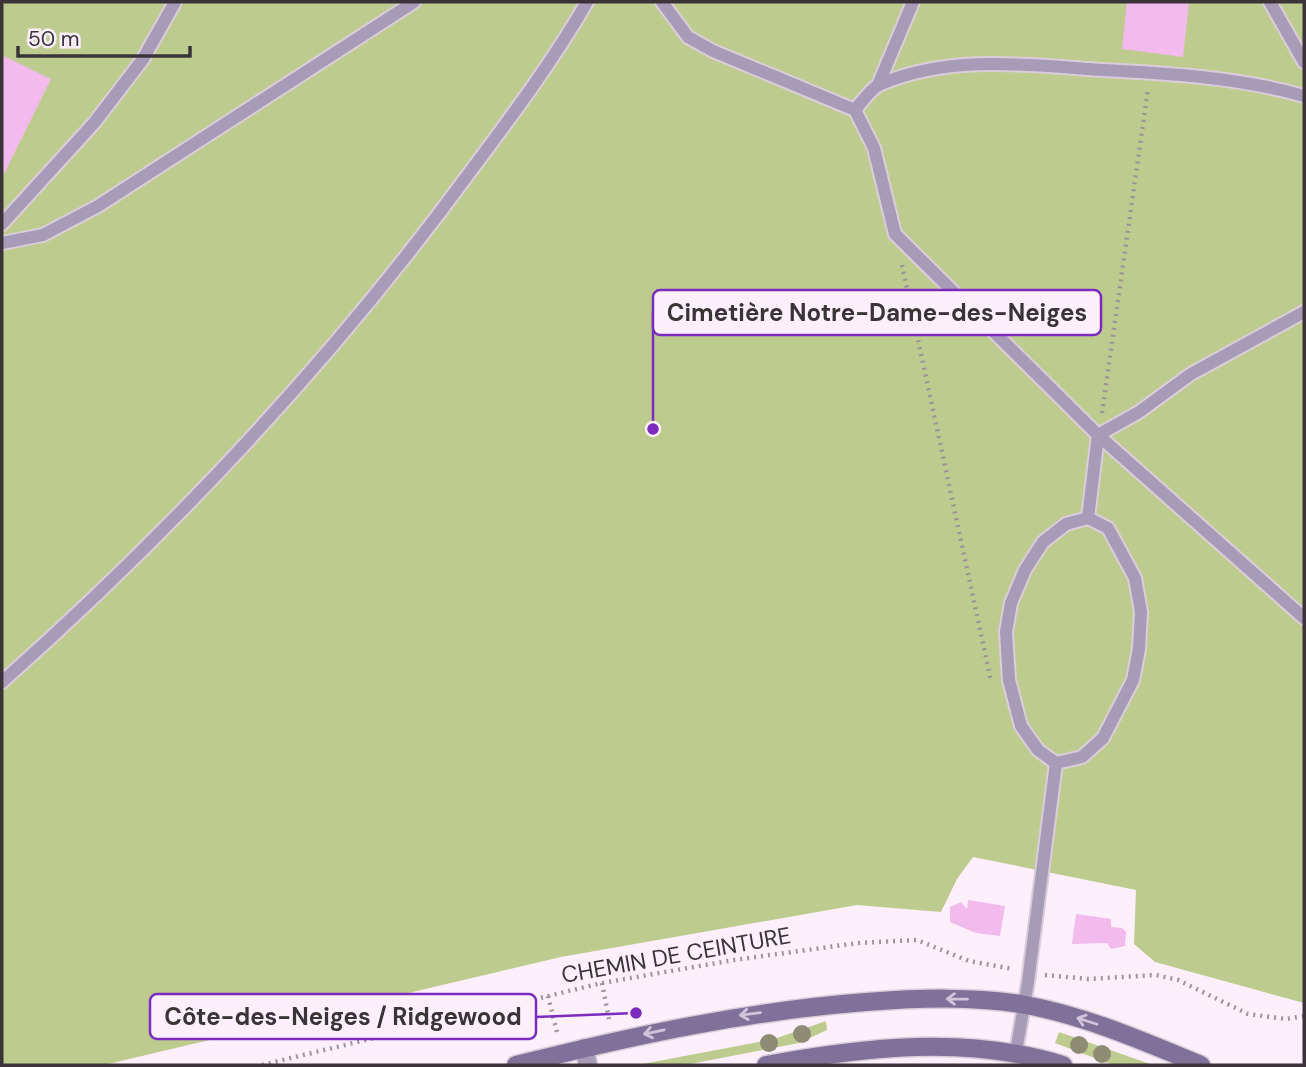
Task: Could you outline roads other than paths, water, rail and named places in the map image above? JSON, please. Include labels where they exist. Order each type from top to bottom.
[{"type":"main road","points":[[516,1065],[586,1057],[702,1022],[817,1006],[923,999],[1025,1005],[1091,1023],[1202,1065]]},
{"type":"main road","points":[[766,1065],[831,1055],[910,1048],[963,1047],[1016,1052],[1063,1065]]},
{"type":"lane","points":[[2,224],[94,123],[143,59],[175,2]]},
{"type":"lane","points":[[2,243],[16,243],[43,235],[98,206],[414,2]]},
{"type":"lane","points":[[2,682],[85,608],[187,506],[329,353],[453,196],[587,2]]},
{"type":"lane","points":[[662,2],[688,37],[713,51],[855,110],[874,148],[895,234],[1098,435],[1304,618]]},
{"type":"lane","points":[[855,110],[878,85],[913,2]]},
{"type":"lane","points":[[1270,2],[1304,62]]},
{"type":"lane","points":[[878,85],[932,68],[993,62],[1261,84],[1304,96]]},
{"type":"lane","points":[[1098,435],[1139,412],[1191,374],[1304,312]]},
{"type":"lane","points":[[1088,518],[1098,435]]},
{"type":"lane","points":[[1088,518],[1108,528],[1135,578],[1141,612],[1139,649],[1133,680],[1121,710],[1103,738],[1082,757],[1056,763],[1038,750],[1021,726],[1009,680],[1006,632],[1011,603],[1025,570],[1043,542],[1066,524],[1088,518]]},
{"type":"lane","points":[[1016,1052],[1025,1005],[1056,763]]},
{"type":"place","name":"Cimetière Notre-Dame-des-Neiges","points":[[653,429]]},
{"type":"place","name":"Côte-des-Neiges / Ridgewood","points":[[636,1013]]}]
